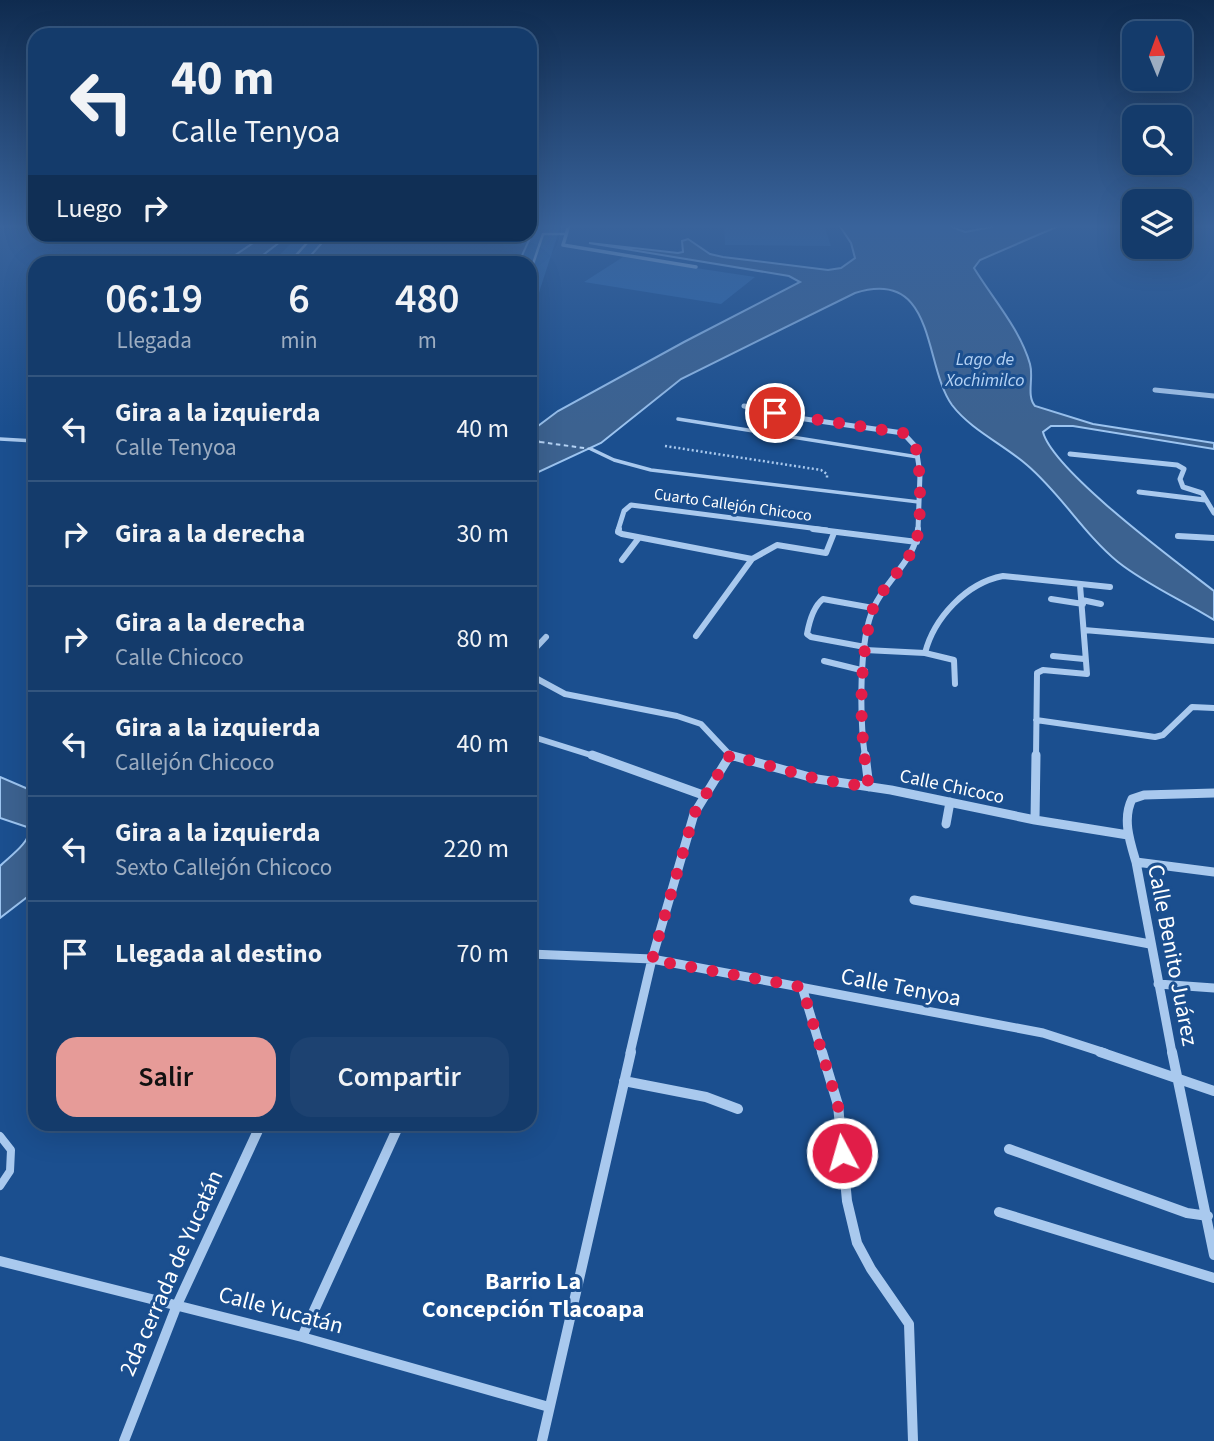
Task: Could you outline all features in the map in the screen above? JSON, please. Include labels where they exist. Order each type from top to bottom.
[{"type":"street","points":[[1155,390],[1214,396]]},
{"type":"street","points":[[744,406],[798,418],[903,433],[916,447],[919,502],[917,542],[873,608],[865,649],[862,728],[869,787]]},
{"type":"street","points":[[1070,454],[1177,465],[1184,469],[1180,479],[1183,487],[1202,493],[1214,513]]},
{"type":"street","points":[[1139,492],[1205,500]]},
{"type":"street","name":"Cuarto Callejón Chicoco","points":[[638,539],[618,532],[628,506],[917,542]]},
{"type":"street","points":[[696,636],[752,559],[777,545],[824,554],[834,533]]},
{"type":"street","points":[[1178,536],[1214,538]]},
{"type":"street","points":[[622,559],[638,539],[752,559]]},
{"type":"street","points":[[925,653],[928,635],[944,612],[993,578],[1014,575],[1111,587]]},
{"type":"street","points":[[1035,820],[1037,673],[1043,670],[1085,676],[1087,674],[1080,585]]},
{"type":"street","points":[[873,608],[823,598],[807,634],[865,649],[925,653],[954,660],[955,684]]},
{"type":"street","points":[[1051,599],[1101,604]]},
{"type":"street","points":[[1084,630],[1214,641]]},
{"type":"street","points":[[537,647],[546,637]]},
{"type":"street","points":[[1053,656],[1084,660]]},
{"type":"street","points":[[824,661],[865,671]]},
{"type":"street","points":[[537,679],[565,694],[677,716],[701,724],[730,755],[704,795],[690,826],[652,960],[542,1441]]},
{"type":"street","points":[[1035,720],[1155,737],[1163,735],[1192,707],[1214,708]]},
{"type":"street","points":[[537,738],[568,746],[704,795]]},
{"type":"street","name":"Calle Chicoco","points":[[730,755],[817,779],[1128,835]]},
{"type":"street","name":"Calle Benito Juárez","points":[[1214,793],[1144,795],[1132,799],[1128,807],[1128,835],[1136,862],[1177,1081],[1208,1216],[1214,1255]]},
{"type":"street","points":[[946,824],[950,802]]},
{"type":"street","points":[[1136,862],[1214,872]]},
{"type":"street","points":[[914,900],[1150,944]]},
{"type":"street","name":"Calle Tenyoa","points":[[537,954],[652,960],[1043,1033],[1086,1045],[1177,1081],[1214,1091]]},
{"type":"street","points":[[1158,984],[1214,988]]},
{"type":"street","points":[[802,987],[838,1105],[847,1202],[857,1243],[871,1269],[909,1324],[913,1441]]},
{"type":"street","points":[[624,1081],[706,1097],[737,1109]]},
{"type":"street","name":"2da cerrada de Yucatán","points":[[124,1441],[177,1305],[258,1131]]},
{"type":"street","points":[[302,1337],[396,1131]]},
{"type":"street","points":[[1010,1149],[1187,1213],[1208,1216]]},
{"type":"street","points":[[999,1212],[1214,1278]]},
{"type":"street","name":"Calle Yucatán","points":[[0,1261],[302,1337],[549,1407]]},
{"type":"lane","points":[[678,419],[918,457]]},
{"type":"lane","points":[[0,439],[28,441]]},
{"type":"lane","points":[[591,449],[642,469],[710,479],[881,495],[919,502]]},
{"type":"lane","points":[[0,1136],[11,1150],[10,1171],[0,1186]]},
{"type":"path","points":[[665,446],[821,470],[827,474],[826,489]]},
{"type":"shaded area","points":[[648,292],[736,292],[721,304]]},
{"type":"water","name":"Lago de Xochimilco","points":[[780,292],[860,292],[681,379],[601,443],[537,473],[537,427],[558,411]]},
{"type":"water","name":"Lago de Xochimilco","points":[[894,292],[990,292],[1026,351],[1031,369],[1031,397],[1035,406],[1093,424],[1214,443],[1214,449],[1073,426],[1051,426],[1043,432],[1052,449],[1092,492],[1214,591],[1214,620],[1118,562],[1105,551],[1039,476],[960,414],[943,388],[923,324],[914,306],[901,294]]},
{"type":"water","points":[[0,777],[28,789],[28,827],[0,818]]},
{"type":"water","points":[[28,836],[28,896],[0,918],[0,866]]},
{"type":"ferry route","points":[[540,442],[591,449]]},
{"type":"district","name":"Barrio La Concepción Tlacoapa","points":[[533,1295]]},
{"type":"route","points":[[775,413],[903,433],[916,447],[920,474],[917,542],[873,608],[864,647],[862,728],[869,787],[817,779],[730,755],[694,814],[671,886],[652,960],[802,987],[838,1105],[842,1153]]}]
